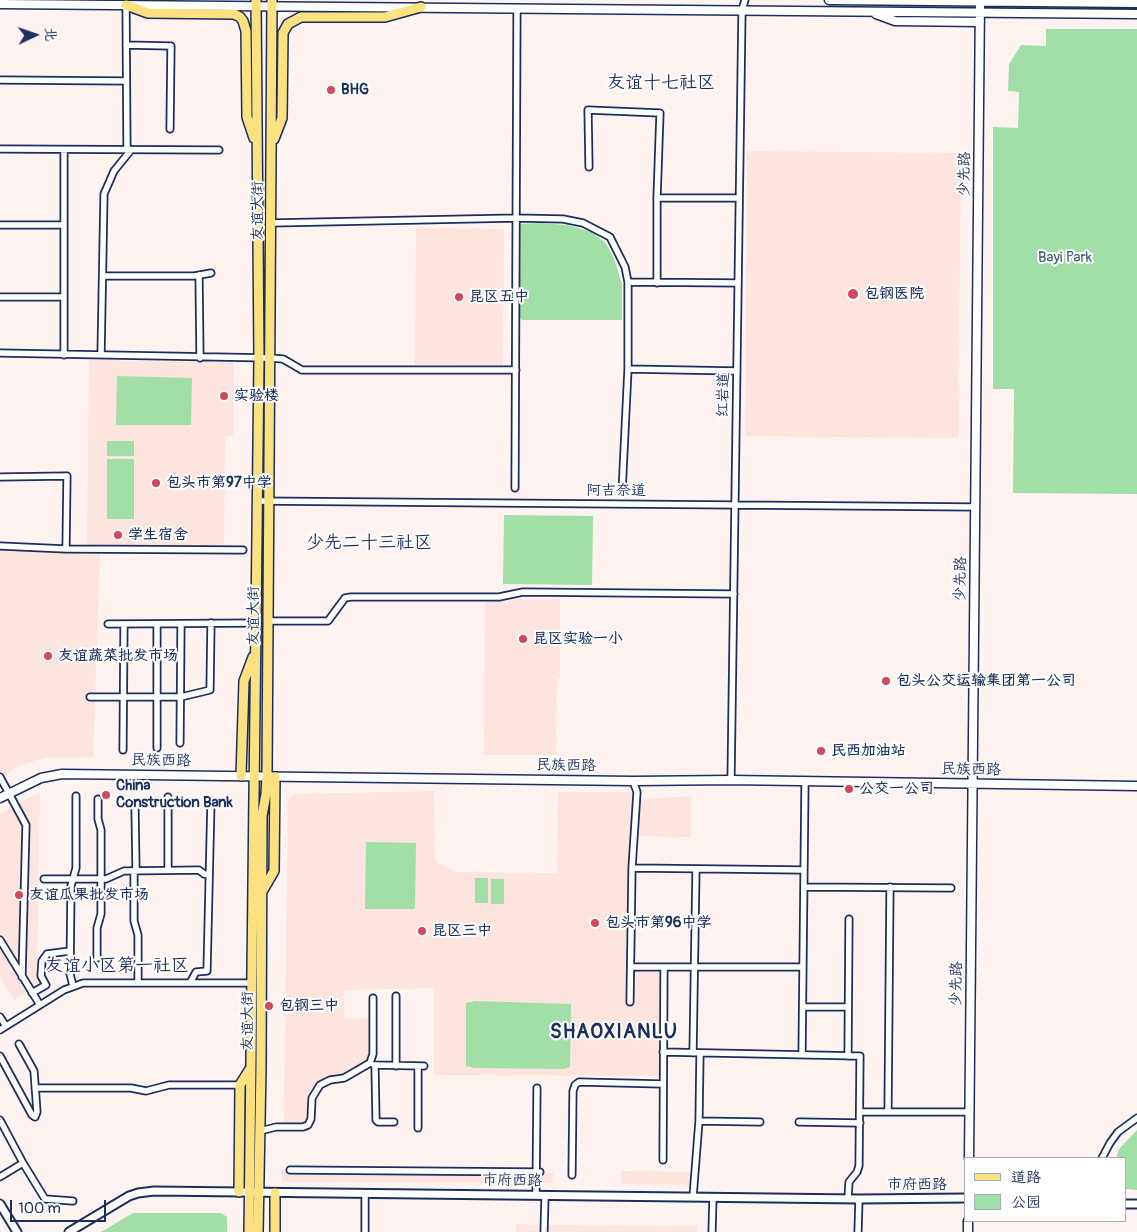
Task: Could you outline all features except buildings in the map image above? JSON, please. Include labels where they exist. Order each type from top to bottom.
[{"type":"main road","points":[[829,0],[1109,1],[1137,3]]},
{"type":"main road","name":"少先路","points":[[969,1157],[980,1]]},
{"type":"main road","points":[[0,4],[272,4],[421,7],[517,4],[742,10],[1137,14]]},
{"type":"main road","name":"友谊大街","points":[[249,1232],[260,1130],[263,891],[254,776],[259,358],[256,4]]},
{"type":"main road","name":"友谊大街","points":[[258,1232],[254,1193],[251,1069],[258,816],[271,777],[267,739],[272,4]]},
{"type":"main road","points":[[126,5],[148,13],[234,14],[240,17],[244,22],[246,31],[247,118],[257,147]]},
{"type":"main road","points":[[272,147],[282,118],[283,33],[288,24],[301,17],[385,17],[421,7]]},
{"type":"main road","points":[[870,12],[895,21],[980,22]]},
{"type":"main road","points":[[241,776],[244,681],[255,652]]},
{"type":"main road","points":[[254,739],[267,739]]},
{"type":"main road","name":"民族西路","points":[[0,798],[41,778],[62,774],[1137,786]]},
{"type":"main road","points":[[263,891],[274,871],[271,777]]},
{"type":"main road","points":[[239,1192],[240,1085],[251,1069]]},
{"type":"main road","points":[[275,1232],[276,1193]]},
{"type":"street","name":"红岩道","points":[[731,780],[742,10],[745,0]]},
{"type":"street","points":[[515,488],[517,4]]},
{"type":"street","points":[[101,355],[104,194],[114,171],[129,150],[126,82],[126,5]]},
{"type":"street","points":[[126,45],[171,46],[170,129]]},
{"type":"street","points":[[0,80],[126,82]]},
{"type":"street","points":[[589,167],[588,110],[660,113],[657,283]]},
{"type":"street","points":[[0,149],[219,150]]},
{"type":"street","points":[[64,150],[64,355]]},
{"type":"street","points":[[657,198],[739,198]]},
{"type":"street","points":[[271,223],[516,218],[564,219],[583,223],[610,237],[625,267],[628,282],[628,369],[622,492]]},
{"type":"street","points":[[0,224],[63,225]]},
{"type":"street","points":[[103,276],[199,275],[211,273]]},
{"type":"street","points":[[199,275],[200,358]]},
{"type":"street","points":[[628,282],[738,283]]},
{"type":"street","points":[[0,297],[64,297]]},
{"type":"street","points":[[0,353],[270,358],[283,359],[302,370],[516,370]]},
{"type":"street","points":[[628,369],[737,371]]},
{"type":"street","points":[[0,477],[67,476],[66,549]]},
{"type":"street","name":"阿吉奈道","points":[[257,501],[975,507]]},
{"type":"street","points":[[0,546],[66,549],[243,550]]},
{"type":"street","points":[[268,621],[328,621],[345,598],[351,597],[499,598],[523,592],[734,594]]},
{"type":"street","points":[[90,698],[181,697],[210,690],[210,623]]},
{"type":"street","points":[[108,624],[256,623]]},
{"type":"street","points":[[123,750],[124,624]]},
{"type":"street","points":[[157,624],[157,748]]},
{"type":"street","points":[[180,743],[181,624]]},
{"type":"street","points":[[0,777],[24,821],[26,830],[22,977]]},
{"type":"street","points":[[630,1002],[632,868],[637,792],[633,780]]},
{"type":"street","points":[[802,1055],[805,781]]},
{"type":"street","points":[[73,986],[70,976],[71,880],[76,868],[76,796]]},
{"type":"street","points":[[168,796],[168,870]]},
{"type":"street","points":[[97,958],[97,928],[101,914],[101,830],[98,819],[98,798]]},
{"type":"street","points":[[190,983],[196,972],[207,971],[211,801]]},
{"type":"street","points":[[135,807],[134,921],[138,929],[138,983]]},
{"type":"street","points":[[632,868],[804,870]]},
{"type":"street","points":[[693,1196],[699,1122],[695,967],[696,869]]},
{"type":"street","points":[[44,879],[101,879],[118,872],[168,870],[199,870],[209,875]]},
{"type":"street","points":[[804,887],[952,888]]},
{"type":"street","points":[[888,1112],[890,887]]},
{"type":"street","points":[[848,1056],[849,919]]},
{"type":"street","points":[[0,940],[40,1005]]},
{"type":"street","points":[[32,993],[46,985],[41,976],[42,961],[47,954],[70,951]]},
{"type":"street","points":[[631,967],[803,967]]},
{"type":"street","points":[[663,1160],[664,967]]},
{"type":"street","points":[[0,1030],[73,986],[90,983],[252,983]]},
{"type":"street","points":[[396,996],[396,1066]]},
{"type":"street","points":[[373,998],[372,1054],[376,1120],[378,1122],[394,1122]]},
{"type":"street","points":[[803,1008],[848,1007]]},
{"type":"street","points":[[0,1017],[6,1026]]},
{"type":"street","points":[[0,1056],[34,1117],[37,1112],[32,1066],[19,1044]]},
{"type":"street","points":[[664,1052],[860,1056],[859,1166],[849,1182],[848,1198]]},
{"type":"street","points":[[260,1130],[276,1127],[306,1126],[311,1121],[312,1098],[320,1085],[330,1080],[344,1078],[373,1065],[421,1066],[418,1128]]},
{"type":"street","points":[[572,1175],[573,1091],[575,1085],[579,1082],[663,1084]]},
{"type":"street","points":[[35,1088],[131,1088],[146,1091],[169,1085],[240,1085]]},
{"type":"street","points":[[536,1195],[538,1172],[537,1088]]},
{"type":"street","points":[[860,1112],[970,1112]]},
{"type":"street","points":[[1103,1157],[1118,1132],[1137,1118]]},
{"type":"street","points":[[0,1120],[45,1199],[73,1201]]},
{"type":"street","points":[[699,1122],[760,1122]]},
{"type":"street","points":[[799,1122],[860,1123]]},
{"type":"street","points":[[0,1177],[23,1163]]},
{"type":"street","points":[[290,1170],[538,1172]]},
{"type":"street","name":"市府西路","points":[[69,1232],[133,1194],[154,1192],[859,1199],[964,1198]]},
{"type":"street","points":[[365,1194],[365,1232]]},
{"type":"street","points":[[544,1232],[545,1196]]},
{"type":"street","points":[[712,1232],[713,1197]]},
{"type":"street","points":[[858,1232],[859,1199]]},
{"type":"street","points":[[0,1204],[17,1232]]},
{"type":"shaded area","name":"包钢医院","points":[[747,151],[961,153],[958,438],[745,436]]},
{"type":"shaded area","name":"昆区五中","points":[[416,228],[504,229],[503,366],[415,365]]},
{"type":"shaded area","name":"包头市第97中学","points":[[89,360],[234,362],[233,436],[225,436],[224,547],[87,545]]},
{"type":"shaded area","name":"友谊蔬菜批发市场","points":[[0,549],[100,555],[93,757],[48,757],[18,766],[0,778]]},
{"type":"shaded area","name":"昆区实验一小","points":[[485,599],[560,599],[560,678],[557,679],[556,755],[484,755]]},
{"type":"shaded area","points":[[434,791],[435,858],[438,863],[456,872],[557,873],[558,792],[634,792],[634,800],[691,796],[691,837],[638,836],[635,810],[633,971],[667,972],[666,1076],[434,1075],[434,988],[344,990],[345,1018],[370,1019],[368,1065],[358,1066],[341,1077],[322,1080],[311,1094],[309,1119],[307,1122],[284,1125],[288,801],[294,794]]},
{"type":"shaded area","name":"友谊瓜果批发市场","points":[[40,792],[37,976],[42,984],[14,1000],[0,977],[0,814]]},
{"type":"shaded area","points":[[282,1170],[553,1173],[553,1183],[282,1182]]},
{"type":"shaded area","points":[[621,1171],[693,1172],[693,1185],[621,1184]]},
{"type":"shaded area","points":[[517,1224],[538,1225],[538,1232],[516,1232]]},
{"type":"shaded area","points":[[548,1225],[697,1226],[697,1232],[548,1232]]},
{"type":"green space","name":"Bayi Park","points":[[1046,29],[1137,29],[1137,494],[1013,493],[1014,389],[993,389],[993,127],[1018,128],[1019,92],[1008,91],[1009,64],[1021,45],[1046,46]]},
{"type":"green space","points":[[520,224],[568,225],[591,232],[605,242],[614,258],[622,284],[622,320],[522,320],[519,317]]},
{"type":"green space","points":[[117,376],[192,378],[191,425],[116,425]]},
{"type":"green space","points":[[107,441],[134,441],[134,456],[107,456]]},
{"type":"green space","points":[[107,459],[134,459],[134,519],[107,519]]},
{"type":"green space","points":[[504,515],[593,516],[592,585],[503,584]]},
{"type":"green space","points":[[366,842],[416,843],[415,909],[365,909]]},
{"type":"green space","points":[[475,878],[488,878],[488,903],[475,903]]},
{"type":"green space","points":[[491,879],[504,879],[504,904],[491,904]]},
{"type":"green space","points":[[475,1001],[571,1004],[570,1067],[564,1069],[474,1068],[466,1066],[466,1003]]},
{"type":"green space","points":[[1137,1130],[1137,1190],[1127,1189],[1127,1157],[1116,1157],[1119,1149]]},
{"type":"green space","points":[[133,1213],[221,1213],[227,1217],[227,1232],[101,1232]]},
{"type":"place","name":"BHG","points":[[331,90]]},
{"type":"place","name":"包钢医院","points":[[853,294]]},
{"type":"place","name":"昆区五中","points":[[459,297]]},
{"type":"place","name":"实验楼","points":[[224,396]]},
{"type":"place","name":"包头市第97中学","points":[[156,483]]},
{"type":"place","name":"学生宿舍","points":[[118,535]]},
{"type":"place","name":"昆区实验一小","points":[[523,639]]},
{"type":"place","name":"友谊蔬菜批发市场","points":[[48,656]]},
{"type":"place","name":"包头公交运输集团第一公司","points":[[886,681]]},
{"type":"place","name":"民西加油站","points":[[821,751]]},
{"type":"place","name":"公交一公司","points":[[849,789]]},
{"type":"place","name":"China Construction Bank","points":[[106,795]]},
{"type":"place","name":"友谊瓜果批发市场","points":[[19,895]]},
{"type":"place","name":"包头市第96中学","points":[[595,923]]},
{"type":"place","name":"昆区三中","points":[[422,931]]},
{"type":"place","name":"包钢三中","points":[[269,1006]]},
{"type":"district","name":"友谊十七社区","points":[[661,83]]},
{"type":"district","name":"少先二十三社区","points":[[369,543]]},
{"type":"district","name":"友谊小区第一社区","points":[[117,966]]},
{"type":"district","name":"SHAOXIANLU","points":[[614,1033]]}]
